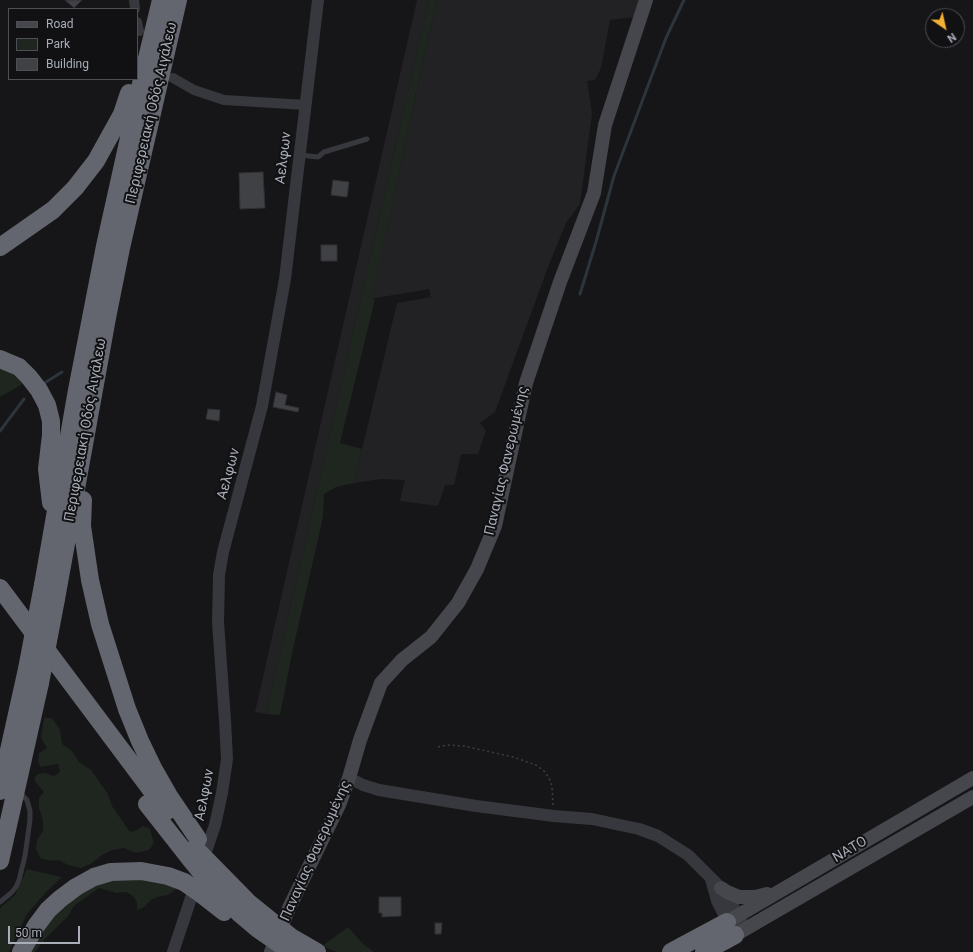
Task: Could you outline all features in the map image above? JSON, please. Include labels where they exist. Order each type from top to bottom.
[{"type":"highway","name":"Περιφερειακή Οδός Αιγάλεω","points":[[0,861],[8,791],[26,669],[43,585],[91,316],[143,75],[161,0]]},
{"type":"highway","name":"Περιφερειακή Οδός Αιγάλεω","points":[[8,791],[40,683],[106,318],[178,0]]},
{"type":"highway","points":[[0,247],[53,210],[75,188],[96,161],[122,114],[130,92],[143,75]]},
{"type":"highway","points":[[0,360],[19,367],[39,390],[47,405],[51,435],[47,469],[54,524]]},
{"type":"highway","points":[[81,459],[85,485],[82,526],[85,556],[100,624],[127,709],[140,741],[195,849],[207,880],[239,914],[291,952]]},
{"type":"highway","points":[[0,588],[195,849]]},
{"type":"highway","points":[[0,606],[140,797],[266,918],[291,937],[317,952]]},
{"type":"highway","points":[[21,952],[36,926],[48,910],[60,898],[76,887],[94,877],[111,872],[141,871],[168,876],[184,882],[276,952]]},
{"type":"highway","points":[[672,952],[737,925]]},
{"type":"highway","points":[[704,952],[737,925]]},
{"type":"main road","name":"Παναγίας Φανερωμένης","points":[[271,952],[289,908],[339,805],[349,778],[360,740],[381,683],[402,660],[431,637],[458,603],[477,569],[495,526],[526,383],[560,282],[594,193],[605,125],[646,0]]},
{"type":"main road","name":"ΝΑΤΟ","points":[[737,925],[779,892],[973,778]]},
{"type":"main road","name":"ΝΑΤΟ","points":[[737,925],[973,797]]},
{"type":"main road","points":[[721,888],[739,897],[755,897],[779,892]]},
{"type":"street","name":"Αελφων","points":[[173,952],[215,826],[222,793],[227,759],[218,622],[219,575],[262,406],[285,278],[318,0]]},
{"type":"street","points":[[173,78],[194,90],[224,100],[306,105]]},
{"type":"street","points":[[349,778],[363,785],[379,790],[476,806],[554,816],[592,819],[639,828],[658,836],[688,855],[721,888],[737,925]]},
{"type":"street","points":[[710,878],[717,901],[737,925]]},
{"type":"lane","points":[[300,156],[318,157],[324,152],[367,139]]},
{"type":"lane","points":[[0,902],[11,893],[19,880],[30,820],[29,804],[24,796],[8,791]]},
{"type":"path","points":[[438,748],[447,745],[464,746],[513,757],[536,765],[544,771],[550,782],[554,816]]},
{"type":"shaded area","points":[[417,0],[429,0],[266,714],[255,712]]},
{"type":"shaded area","points":[[437,0],[640,0],[634,17],[610,20],[601,68],[595,80],[587,81],[592,114],[580,204],[566,223],[548,267],[495,412],[480,423],[486,431],[478,454],[461,454],[454,485],[445,485],[438,506],[400,501],[405,480],[381,479],[354,483],[397,303],[431,297],[429,289],[370,299]]},
{"type":"green space","points":[[429,0],[437,0],[371,299],[375,299],[340,443],[362,449],[354,483],[336,487],[324,494],[323,517],[293,649],[280,715],[266,714]]},
{"type":"green space","points":[[0,366],[26,382],[0,397]]},
{"type":"green space","points":[[44,718],[52,718],[60,730],[62,744],[72,751],[79,762],[91,770],[108,794],[112,806],[130,832],[143,826],[150,829],[154,843],[149,850],[136,853],[124,848],[112,850],[81,868],[68,865],[59,860],[51,861],[40,858],[36,849],[37,840],[43,831],[43,820],[39,808],[39,798],[44,792],[34,780],[37,774],[45,773],[54,776],[60,772],[58,764],[41,767],[38,762],[39,753],[47,748],[41,738]]},
{"type":"green space","points":[[27,869],[62,877],[47,891],[27,914],[9,952],[0,952],[0,908],[15,895]]},
{"type":"green space","points":[[108,875],[174,883],[175,890],[168,895],[151,900],[144,907],[137,910],[137,903],[133,896],[126,892],[116,893],[99,888],[74,906],[68,916],[45,939],[35,952],[23,952],[52,912]]},
{"type":"green space","points":[[348,927],[363,944],[374,952],[337,952],[322,946]]},
{"type":"building","points":[[65,0],[82,0],[74,8]]},
{"type":"building","points":[[263,172],[265,208],[240,209],[239,173]]},
{"type":"building","points":[[333,180],[349,182],[347,197],[331,195]]},
{"type":"building","points":[[321,245],[337,245],[337,261],[321,261]]},
{"type":"building","points":[[276,392],[287,395],[285,405],[299,408],[298,412],[273,407]]},
{"type":"building","points":[[208,409],[220,410],[219,421],[206,419]]},
{"type":"building","points":[[379,897],[401,897],[401,916],[382,917],[382,913],[379,913]]},
{"type":"building","points":[[435,923],[442,923],[441,934],[435,934]]},
{"type":"waterway","points":[[580,294],[614,176],[666,38],[684,0]]},
{"type":"waterway","points":[[43,384],[62,372]]},
{"type":"waterway","points":[[0,431],[24,399]]}]
